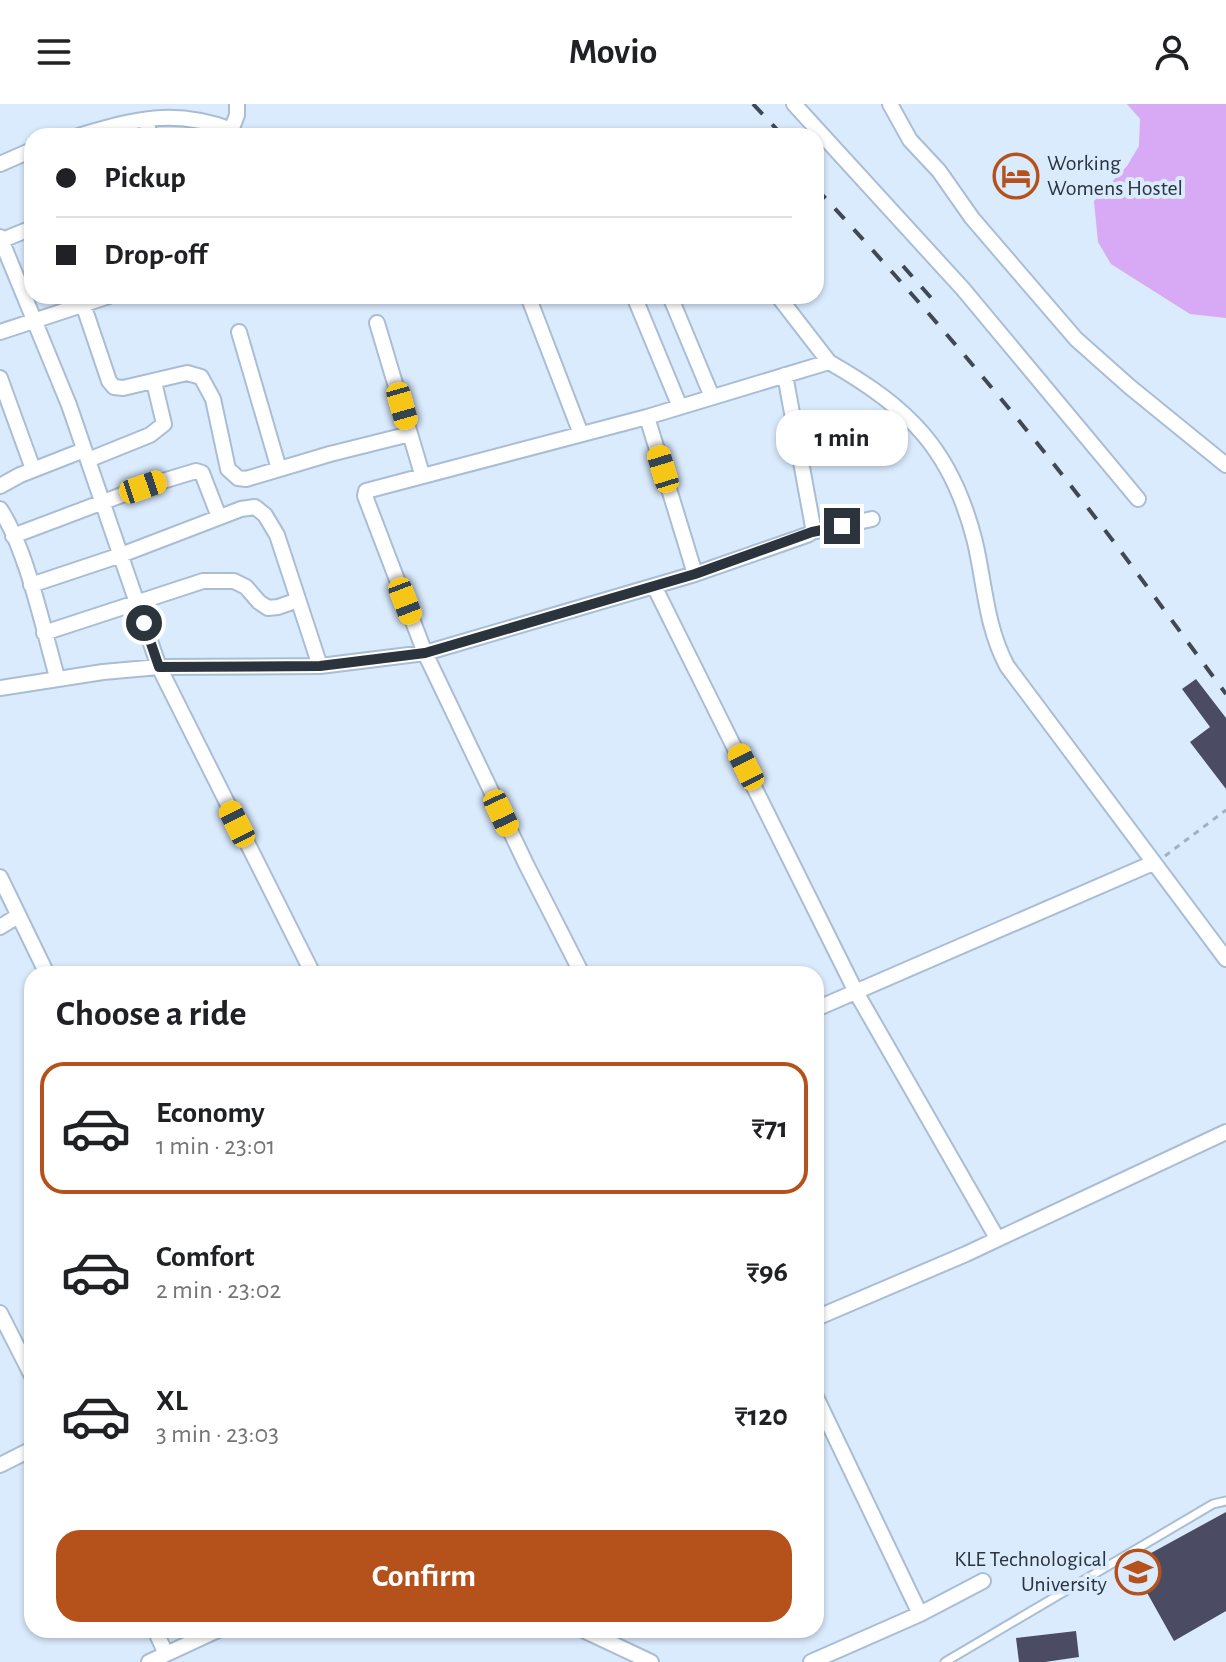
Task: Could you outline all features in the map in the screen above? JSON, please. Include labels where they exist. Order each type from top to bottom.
[{"type":"street","points":[[232,128],[237,104]]},
{"type":"street","points":[[890,104],[910,140],[939,171],[972,218],[1076,339],[1141,397],[1226,465]]},
{"type":"street","points":[[798,105],[819,128]]},
{"type":"street","points":[[112,128],[179,117],[197,118],[219,128]]},
{"type":"street","points":[[146,120],[148,128]]},
{"type":"street","points":[[824,134],[963,289],[1138,499]]},
{"type":"street","points":[[0,164],[24,154]]},
{"type":"street","points":[[24,231],[1,239],[24,292]]},
{"type":"street","points":[[29,304],[103,502],[159,667],[309,966]]},
{"type":"street","points":[[0,332],[83,304],[109,381],[114,387],[123,388],[187,373],[201,377],[213,399],[225,459],[233,475],[246,479],[410,434]]},
{"type":"street","points":[[531,304],[581,434]]},
{"type":"street","points":[[637,304],[680,407]]},
{"type":"street","points":[[673,304],[712,397]]},
{"type":"street","points":[[784,304],[829,362],[871,386],[920,430],[940,455],[958,489],[975,542],[991,632],[1007,666],[1226,959]]},
{"type":"street","points":[[377,323],[422,474]]},
{"type":"street","points":[[239,332],[279,469]]},
{"type":"street","points":[[578,966],[425,653],[365,494],[370,488],[647,417],[829,362]]},
{"type":"street","points":[[785,375],[812,532]]},
{"type":"street","points":[[0,378],[6,412],[33,469]]},
{"type":"street","points":[[0,486],[33,469],[142,439],[159,430],[164,424],[154,382]]},
{"type":"street","points":[[647,417],[695,574]]},
{"type":"street","points":[[13,536],[172,476],[196,471],[202,473],[207,481],[219,517]]},
{"type":"street","points":[[31,585],[121,555],[241,509],[255,507],[265,515],[277,535],[320,666]]},
{"type":"street","points":[[0,509],[31,585],[57,677]]},
{"type":"street","points":[[0,688],[57,677],[159,667],[320,666],[425,653],[695,574],[812,532],[872,519]]},
{"type":"street","points":[[44,633],[188,584],[225,579],[246,587],[268,608],[298,600]]},
{"type":"street","points":[[654,586],[856,992],[997,1238]]},
{"type":"street","points":[[824,1006],[1153,864]]},
{"type":"street","points":[[0,877],[43,966]]},
{"type":"street","points":[[0,927],[18,916]]},
{"type":"street","points":[[824,1314],[1226,1132]]},
{"type":"street","points":[[0,1313],[24,1360]]},
{"type":"street","points":[[824,1414],[920,1614]]},
{"type":"street","points":[[0,1465],[24,1453]]},
{"type":"street","points":[[811,1662],[920,1614],[983,1581]]},
{"type":"street","points":[[159,1638],[166,1654]]},
{"type":"street","points":[[149,1662],[201,1638]]},
{"type":"street","points":[[600,1638],[651,1662]]},
{"type":"lane","points":[[945,1662],[1213,1504],[1226,1501]]},
{"type":"path","points":[[1153,864],[1226,810]]},
{"type":"shaded area","points":[[1127,104],[1226,104],[1226,318],[1190,314],[1111,264],[1098,242],[1094,201],[1127,166],[1139,146],[1140,119]]},
{"type":"building","points":[[1196,679],[1226,718],[1226,789],[1190,742],[1210,727],[1182,689]]},
{"type":"building","points":[[1226,1512],[1226,1611],[1174,1641],[1131,1564]]},
{"type":"building","points":[[1076,1631],[1079,1657],[1019,1662],[1016,1638]]},
{"type":"railway","points":[[753,104],[776,128]]},
{"type":"railway","points":[[824,197],[990,385],[1106,531],[1226,694]]},
{"type":"railway","points":[[903,266],[940,308]]},
{"type":"place","name":"Working Womens Hostel","points":[[1016,176]]},
{"type":"place","name":"KLE Technological University","points":[[1138,1572]]},
{"type":"route","points":[[144,623],[159,667],[320,666],[398,657],[425,653],[695,574],[812,532],[842,526]]}]
